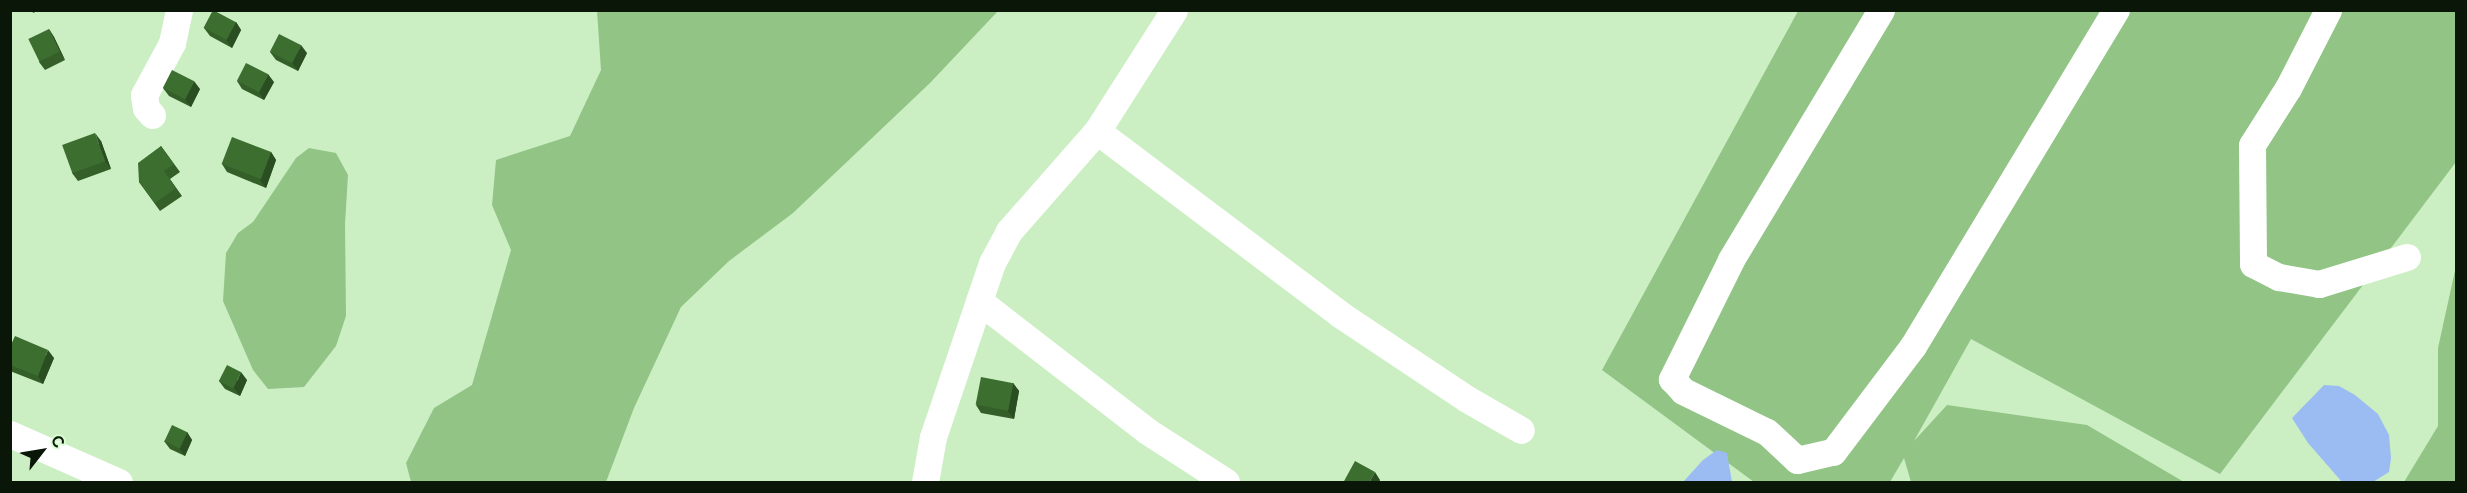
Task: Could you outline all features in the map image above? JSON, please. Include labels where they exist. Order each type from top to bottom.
[{"type":"street","points":[[152,115],[146,108],[144,95],[172,43],[179,10]]},
{"type":"street","points":[[925,483],[933,437],[992,263],[1009,231],[1097,131],[1174,10]]},
{"type":"street","points":[[1881,10],[1731,260],[1672,379],[1683,391],[1767,432],[1797,460],[1833,452],[1913,346],[2116,10]]},
{"type":"street","points":[[2328,10],[2288,88],[2252,145],[2253,264],[2279,277],[2319,284],[2407,257]]},
{"type":"street","points":[[1097,131],[1341,315],[1467,399],[1521,430]]},
{"type":"street","points":[[979,301],[1147,430],[1226,483]]},
{"type":"street","points":[[10,434],[119,483]]},
{"type":"green space","points":[[597,11],[998,11],[930,83],[793,213],[729,261],[681,307],[634,408],[606,482],[411,482],[406,463],[434,408],[472,385],[511,250],[492,205],[496,160],[570,136],[601,70]]},
{"type":"green space","points":[[1798,11],[2456,11],[2456,162],[2220,474],[1971,339],[1914,441],[1947,405],[2087,425],[2184,482],[1911,482],[1904,458],[1890,482],[1754,482],[1602,370]]},
{"type":"green space","points":[[309,148],[336,153],[348,175],[345,224],[346,316],[336,346],[304,387],[268,389],[253,370],[223,301],[226,253],[238,233],[253,222],[296,158]]},
{"type":"green space","points":[[2456,266],[2456,482],[2404,482],[2438,426],[2438,348]]},
{"type":"water","points":[[2324,385],[2339,386],[2355,395],[2378,414],[2389,435],[2391,458],[2389,472],[2373,482],[2342,482],[2308,443],[2292,418]]},
{"type":"water","points":[[1717,450],[1727,453],[1732,482],[1683,482],[1703,460]]},
{"type":"building","points":[[213,10],[236,22],[227,40],[204,28]]},
{"type":"building","points":[[49,29],[60,51],[39,62],[28,39]]},
{"type":"building","points":[[279,34],[301,45],[292,63],[270,52]]},
{"type":"building","points":[[246,63],[268,74],[259,92],[237,81]]},
{"type":"building","points":[[172,70],[194,81],[185,99],[163,88]]},
{"type":"building","points":[[95,133],[105,161],[72,173],[62,145]]},
{"type":"building","points":[[232,137],[271,152],[261,179],[222,164]]},
{"type":"building","points":[[161,146],[174,164],[164,171],[176,188],[155,203],[139,182],[138,163]]},
{"type":"building","points":[[15,336],[48,350],[38,376],[10,365],[10,347]]},
{"type":"building","points":[[227,365],[241,372],[233,388],[219,381]]},
{"type":"building","points":[[981,377],[1013,383],[1008,411],[976,404]]},
{"type":"building","points":[[172,425],[187,432],[180,448],[164,441]]},
{"type":"building","points":[[1355,461],[1375,472],[1369,483],[1343,483]]}]
